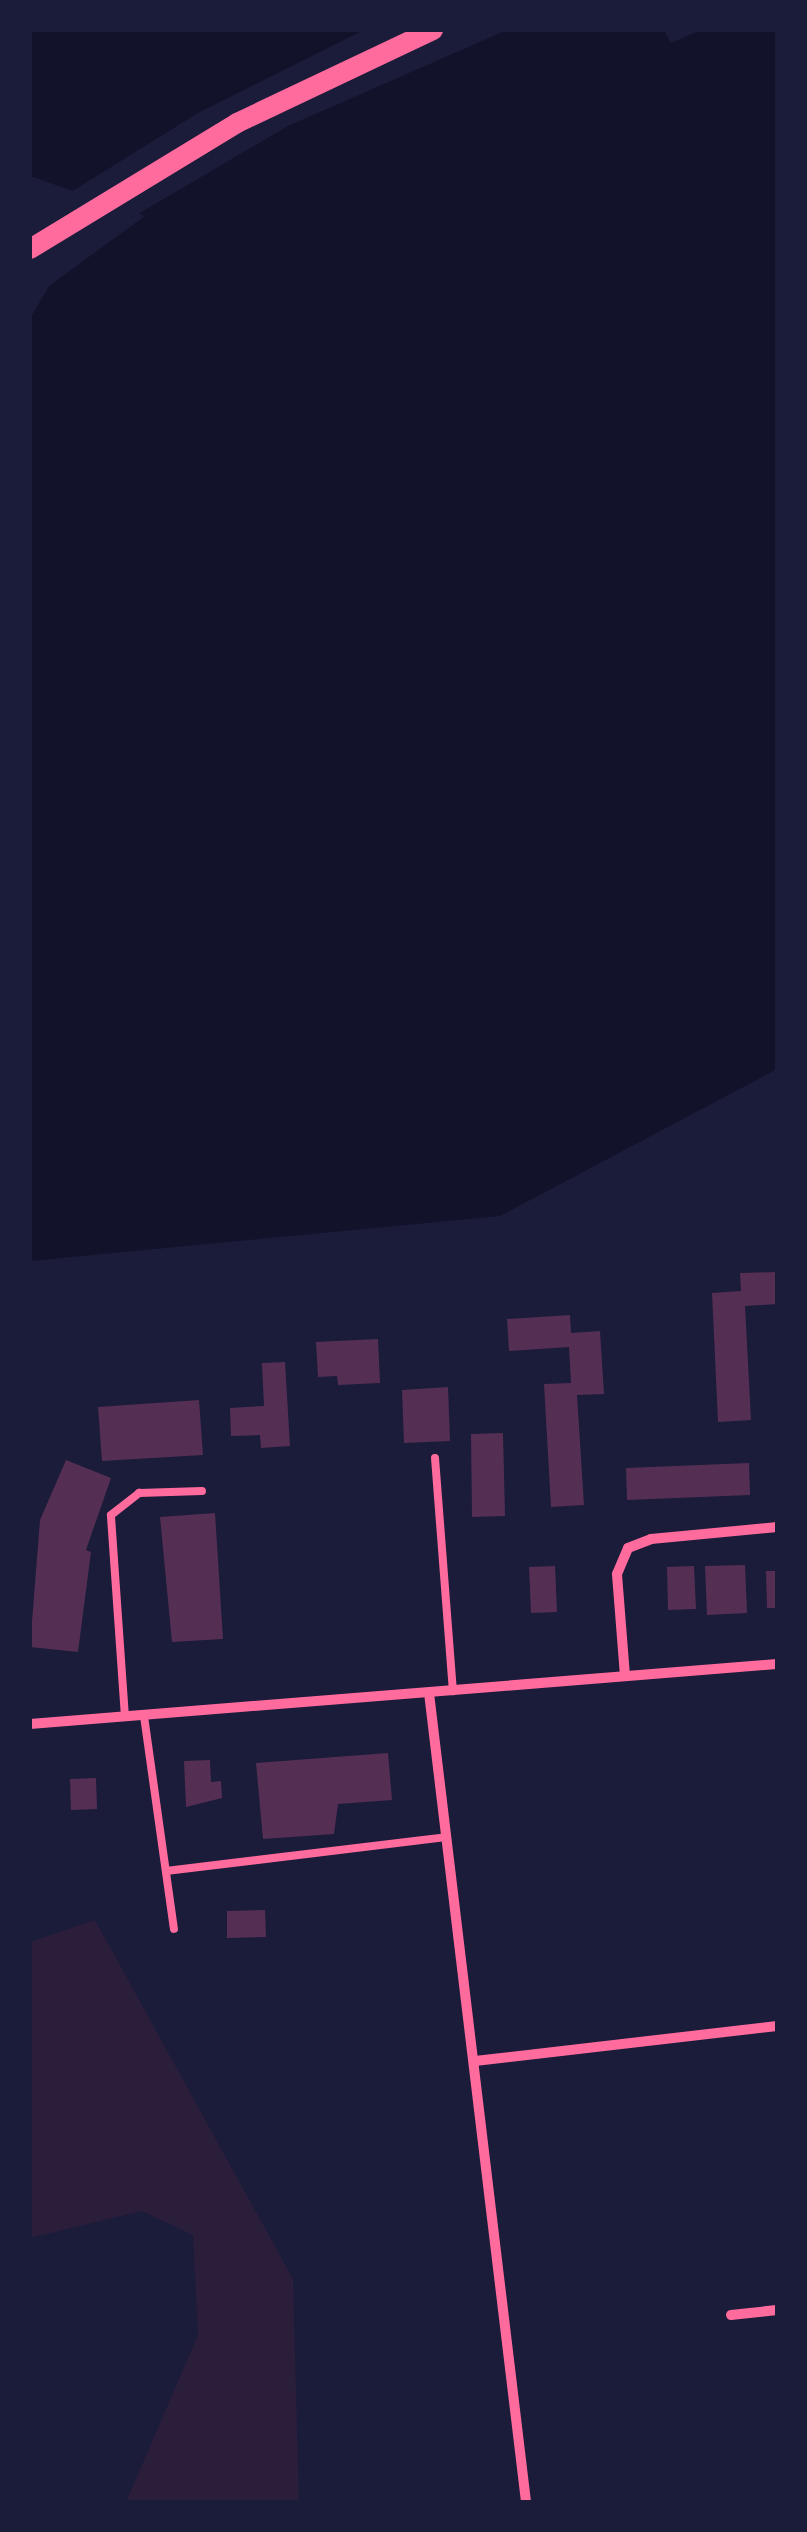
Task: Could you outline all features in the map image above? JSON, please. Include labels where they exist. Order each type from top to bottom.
[{"type":"main road","points":[[30,250],[237,122],[432,30]]},
{"type":"street","points":[[625,1676],[617,1574],[628,1548],[651,1539],[777,1527]]},
{"type":"street","points":[[30,1724],[777,1664]]},
{"type":"street","points":[[429,1693],[526,2502]]},
{"type":"street","points":[[475,2061],[777,2026]]},
{"type":"street","points":[[731,2316],[777,2310]]},
{"type":"lane","points":[[435,1458],[453,1691]]},
{"type":"lane","points":[[125,1717],[112,1515],[139,1493],[202,1492]]},
{"type":"lane","points":[[144,1716],[174,1929]]},
{"type":"lane","points":[[166,1871],[446,1837]]},
{"type":"shaded area","points":[[30,30],[664,30],[671,43],[701,30],[777,30],[777,1069],[500,1216],[30,1261],[30,319],[49,286],[145,216],[30,176]]},
{"type":"shaded area","points":[[95,1920],[293,2279],[299,2502],[126,2502],[198,2335],[193,2235],[142,2211],[30,2238],[30,1942]]},
{"type":"pier","points":[[364,30],[507,30],[288,126],[133,217],[66,195],[198,113]]},
{"type":"building","points":[[777,1272],[777,1304],[745,1306],[751,1420],[718,1422],[712,1293],[741,1291],[740,1273]]},
{"type":"building","points":[[570,1315],[571,1333],[600,1331],[604,1394],[577,1395],[584,1505],[551,1507],[544,1384],[571,1383],[569,1347],[509,1351],[507,1319]]},
{"type":"building","points":[[378,1339],[380,1383],[338,1385],[337,1376],[318,1377],[316,1342]]},
{"type":"building","points":[[285,1362],[290,1446],[261,1448],[260,1435],[231,1436],[230,1408],[264,1406],[262,1363]]},
{"type":"building","points":[[448,1387],[450,1441],[404,1443],[402,1390]]},
{"type":"building","points":[[199,1400],[203,1455],[102,1461],[98,1407]]},
{"type":"building","points":[[503,1433],[505,1516],[472,1517],[471,1434]]},
{"type":"building","points":[[66,1460],[111,1478],[86,1550],[91,1552],[78,1652],[30,1647],[40,1520]]},
{"type":"building","points":[[749,1463],[750,1495],[627,1500],[626,1468]]},
{"type":"building","points":[[215,1513],[223,1639],[172,1642],[160,1517]]},
{"type":"building","points":[[745,1565],[747,1613],[707,1615],[705,1566]]},
{"type":"building","points":[[555,1566],[557,1612],[531,1613],[529,1567]]},
{"type":"building","points":[[694,1566],[696,1609],[668,1610],[667,1567]]},
{"type":"building","points":[[766,1571],[777,1571],[777,1608],[767,1608]]},
{"type":"building","points":[[388,1753],[392,1800],[338,1804],[334,1834],[263,1839],[256,1763]]},
{"type":"building","points":[[210,1760],[211,1782],[221,1781],[222,1798],[186,1807],[184,1761]]},
{"type":"building","points":[[96,1778],[97,1809],[71,1810],[70,1779]]},
{"type":"building","points":[[265,1910],[266,1937],[227,1938],[227,1911]]}]
